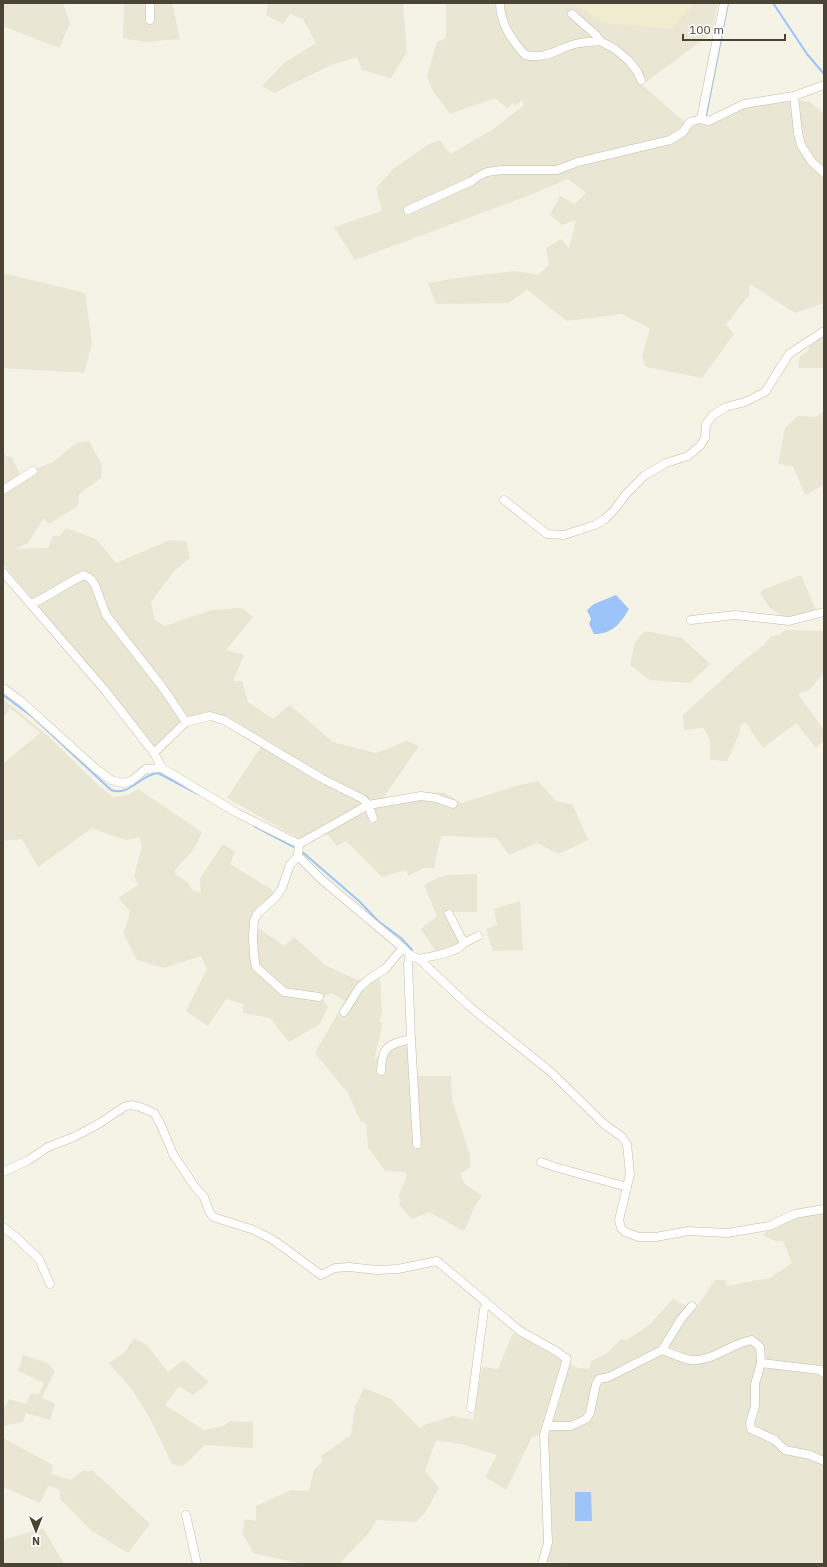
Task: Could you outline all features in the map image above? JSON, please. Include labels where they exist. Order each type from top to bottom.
[{"type":"street","points":[[150,3],[150,20]]},
{"type":"street","points":[[500,3],[503,20],[507,31],[525,55],[534,57],[548,55],[575,44],[600,41]]},
{"type":"street","points":[[701,119],[724,3]]},
{"type":"street","points":[[572,14],[600,41],[615,49],[629,61],[637,71],[641,80]]},
{"type":"street","points":[[408,210],[472,181],[477,176],[487,172],[520,169],[557,170],[578,162],[670,140],[683,132],[690,122],[701,119],[709,121],[744,104],[794,96],[824,85]]},
{"type":"street","points":[[794,96],[798,133],[802,145],[812,162],[824,173]]},
{"type":"street","points":[[504,500],[547,534],[564,535],[595,525],[605,519],[615,509],[626,494],[644,476],[666,463],[688,456],[700,446],[705,438],[706,424],[713,415],[726,407],[746,402],[765,392],[774,380],[789,354],[824,331]]},
{"type":"street","points":[[3,490],[33,472]]},
{"type":"street","points":[[3,572],[104,689],[154,753],[162,768],[299,850],[322,879],[404,948],[410,955],[419,960],[469,1006],[552,1073],[604,1124],[622,1137],[627,1144],[630,1174],[619,1220],[621,1228],[624,1232],[639,1237],[656,1237],[688,1231],[727,1233],[769,1226],[795,1214],[824,1209]]},
{"type":"street","points":[[31,604],[84,575],[90,579],[95,584],[106,615],[163,688],[186,722]]},
{"type":"street","points":[[691,620],[735,615],[789,621],[824,612]]},
{"type":"street","points":[[3,688],[21,701],[89,763],[111,780],[123,782],[131,781],[146,769],[162,768]]},
{"type":"street","points":[[154,753],[186,722],[210,716],[224,720],[322,778],[363,800],[368,805],[373,818]]},
{"type":"street","points":[[319,997],[284,992],[256,967],[254,956],[254,921],[257,914],[279,893],[290,866],[299,850],[368,805],[421,796],[436,798],[453,804]]},
{"type":"street","points":[[449,914],[464,943]]},
{"type":"street","points":[[419,960],[457,949],[464,943],[478,936]]},
{"type":"street","points":[[344,1012],[359,988],[369,979],[385,969],[404,948]]},
{"type":"street","points":[[410,955],[408,964],[417,1144]]},
{"type":"street","points":[[381,1071],[381,1057],[386,1048],[396,1043],[411,1039]]},
{"type":"street","points":[[3,1172],[27,1161],[48,1147],[74,1137],[100,1123],[124,1107],[140,1107],[154,1113],[160,1123],[173,1154],[195,1187],[204,1197],[213,1217],[251,1229],[272,1239],[321,1275],[335,1268],[348,1267],[377,1270],[398,1269],[437,1261],[520,1331],[556,1351],[567,1359],[544,1435],[548,1543],[542,1564]]},
{"type":"street","points":[[541,1162],[627,1187]]},
{"type":"street","points":[[3,1227],[39,1259],[50,1284]]},
{"type":"street","points":[[471,1408],[484,1309],[487,1304]]},
{"type":"street","points":[[547,1426],[571,1426],[586,1419],[590,1413],[596,1384],[599,1379],[609,1377],[662,1350],[681,1319],[692,1306]]},
{"type":"street","points":[[662,1350],[690,1360],[702,1360],[743,1342],[752,1340],[760,1347],[761,1363],[755,1384],[755,1406],[750,1423],[751,1429],[775,1440],[785,1450],[804,1454],[824,1461]]},
{"type":"street","points":[[761,1363],[820,1370],[824,1373]]},
{"type":"street","points":[[186,1515],[197,1564]]},
{"type":"shaded area","points":[[3,3],[63,3],[70,23],[59,48],[3,26]]},
{"type":"shaded area","points":[[124,3],[172,3],[180,39],[146,42],[123,38]]},
{"type":"shaded area","points":[[268,3],[403,3],[407,52],[391,78],[362,70],[357,57],[331,65],[274,93],[262,86],[284,63],[316,43],[303,19],[290,14],[283,24],[266,15]]},
{"type":"shaded area","points":[[446,3],[718,3],[712,33],[642,85],[686,123],[726,114],[759,104],[790,99],[810,102],[824,114],[824,303],[795,313],[750,284],[749,295],[726,325],[734,334],[702,378],[646,367],[642,357],[650,328],[622,314],[567,321],[527,290],[508,303],[436,304],[428,283],[515,271],[538,275],[549,265],[546,248],[561,239],[569,248],[576,220],[562,225],[550,215],[560,196],[575,204],[586,193],[568,179],[530,195],[355,260],[334,227],[382,211],[376,188],[393,169],[429,144],[440,140],[450,154],[492,130],[524,105],[522,100],[515,106],[513,103],[507,108],[495,98],[450,114],[433,91],[427,76],[437,42],[446,38]]},
{"type":"shaded area","points":[[574,3],[695,3],[672,29],[604,23]]},
{"type":"shaded area","points":[[3,273],[85,293],[92,343],[84,373],[3,368]]},
{"type":"shaded area","points":[[824,335],[824,368],[798,368],[800,356],[807,352],[811,344]]},
{"type":"shaded area","points":[[824,411],[824,485],[805,495],[793,466],[778,464],[785,428],[798,416],[816,417]]},
{"type":"shaded area","points":[[89,441],[102,465],[101,478],[79,494],[78,506],[49,524],[44,518],[28,543],[15,549],[48,548],[53,536],[60,536],[66,528],[96,539],[116,563],[170,540],[186,541],[190,558],[174,571],[151,602],[155,620],[165,626],[211,610],[242,608],[253,617],[226,650],[244,655],[233,681],[242,681],[248,702],[273,719],[290,705],[333,742],[376,753],[407,741],[419,746],[383,798],[421,792],[445,793],[462,803],[512,787],[538,781],[556,801],[573,805],[588,840],[559,854],[537,843],[509,855],[497,838],[441,836],[434,868],[424,868],[408,876],[406,870],[382,877],[346,841],[337,846],[328,835],[298,838],[227,798],[264,742],[227,719],[199,715],[156,753],[119,703],[3,563],[3,451],[6,456],[12,457],[20,475],[53,462],[76,443]]},
{"type":"shaded area","points":[[801,575],[816,610],[788,620],[770,608],[760,593],[763,590]]},
{"type":"shaded area","points":[[785,630],[824,631],[824,673],[809,690],[798,694],[824,730],[824,740],[816,748],[796,723],[763,748],[746,723],[740,725],[740,732],[727,761],[710,760],[710,741],[704,728],[684,730],[683,715],[744,660],[764,645],[771,636],[779,635]]},
{"type":"shaded area","points":[[645,631],[682,638],[710,664],[690,683],[650,680],[630,665],[635,642]]},
{"type":"shaded area","points":[[3,699],[48,736],[99,786],[113,797],[128,795],[138,789],[202,832],[194,849],[174,871],[188,883],[193,891],[201,892],[200,878],[223,844],[235,852],[230,864],[271,889],[275,894],[256,908],[252,925],[284,946],[294,937],[325,965],[357,980],[380,977],[382,1012],[379,1021],[383,1023],[374,1060],[396,1045],[407,1045],[410,1076],[451,1076],[452,1099],[470,1155],[470,1167],[460,1174],[465,1184],[482,1196],[475,1206],[464,1231],[429,1212],[412,1219],[400,1206],[399,1195],[407,1175],[405,1172],[385,1171],[368,1147],[366,1123],[361,1122],[348,1093],[315,1053],[345,1001],[331,993],[324,996],[323,1000],[328,1007],[320,1024],[289,1042],[270,1018],[243,1013],[244,1004],[226,999],[208,1026],[186,1011],[207,969],[201,956],[164,968],[137,960],[123,932],[130,911],[118,898],[138,885],[134,875],[142,847],[139,837],[127,840],[92,828],[38,867],[22,839],[3,841],[3,764],[40,733],[10,708],[3,719]]},
{"type":"shaded area","points":[[477,874],[477,912],[445,912],[461,937],[460,946],[437,953],[421,929],[437,916],[424,885],[446,875]]},
{"type":"shaded area","points":[[520,901],[523,950],[493,951],[486,929],[497,925],[494,909]]},
{"type":"shaded area","points":[[824,1212],[824,1564],[586,1564],[545,1562],[546,1433],[532,1437],[506,1490],[485,1477],[497,1455],[465,1445],[436,1440],[425,1471],[439,1488],[425,1513],[416,1522],[377,1520],[367,1535],[339,1564],[303,1564],[253,1553],[243,1534],[244,1519],[256,1521],[256,1506],[291,1490],[309,1491],[314,1470],[322,1462],[321,1456],[351,1435],[355,1406],[364,1388],[391,1399],[420,1428],[427,1424],[453,1416],[473,1420],[482,1367],[498,1369],[513,1333],[578,1368],[589,1369],[591,1361],[606,1354],[621,1339],[627,1340],[649,1325],[673,1299],[686,1306],[699,1304],[715,1280],[726,1280],[727,1286],[770,1278],[792,1263],[783,1241],[776,1241],[763,1236],[769,1229],[785,1219]]},
{"type":"shaded area","points":[[134,1338],[146,1344],[168,1372],[184,1360],[209,1382],[193,1395],[179,1386],[165,1405],[204,1430],[224,1426],[230,1421],[253,1422],[253,1448],[205,1445],[183,1466],[172,1464],[150,1418],[132,1390],[109,1363],[125,1352]]},
{"type":"shaded area","points":[[23,1355],[47,1363],[55,1371],[42,1397],[55,1404],[50,1420],[26,1413],[23,1422],[4,1426],[3,1428],[3,1412],[9,1399],[26,1404],[31,1393],[39,1394],[44,1383],[18,1371]]},
{"type":"shaded area","points":[[3,1438],[53,1465],[51,1474],[71,1480],[83,1471],[93,1471],[150,1524],[128,1553],[92,1531],[60,1499],[60,1490],[48,1486],[40,1503],[3,1487]]},
{"type":"shaded area","points":[[43,1528],[64,1564],[3,1564],[3,1540]]},
{"type":"water","points":[[616,595],[629,609],[619,624],[611,630],[600,634],[594,634],[589,624],[591,619],[587,610],[594,604]]},
{"type":"water","points":[[575,1492],[591,1492],[592,1521],[575,1521]]},
{"type":"waterway","points":[[706,116],[728,3]]},
{"type":"waterway","points":[[773,3],[807,54],[824,74]]},
{"type":"waterway","points":[[3,695],[34,718],[111,790],[124,790],[146,777],[158,773],[198,794]]},
{"type":"waterway","points":[[254,826],[296,848]]},
{"type":"waterway","points":[[300,850],[359,901],[378,921],[401,938],[412,950]]}]
